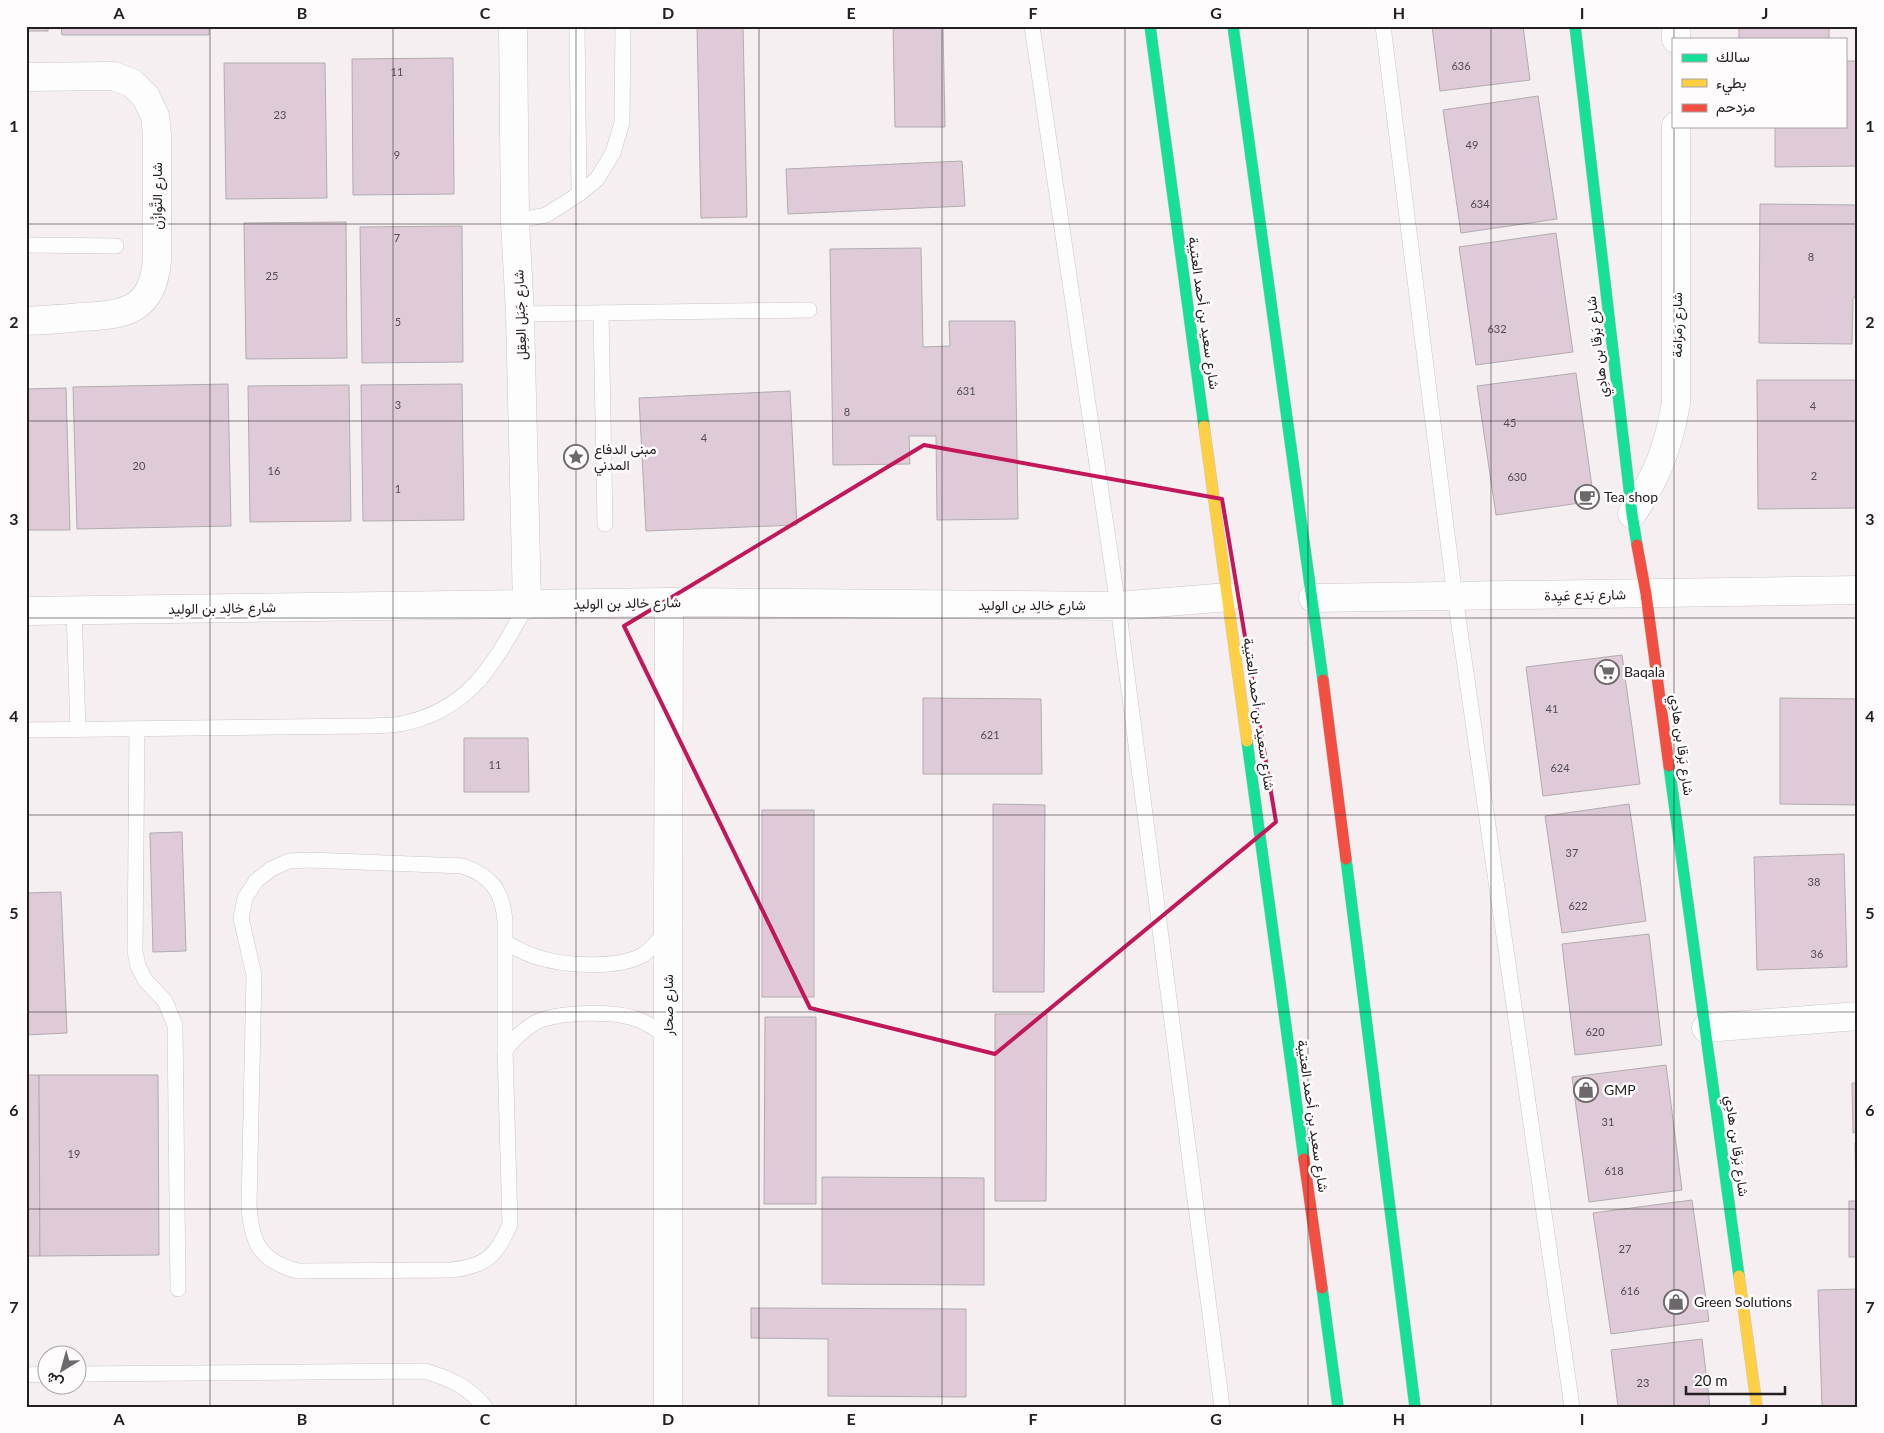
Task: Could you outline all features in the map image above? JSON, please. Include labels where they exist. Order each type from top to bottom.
[{"type":"main road","name":"شارع سعيد بن أحمد العتيبة","points":[[1150,26],[1338,1407]]},
{"type":"main road","points":[[1233,26],[1313,598],[1415,1407]]},
{"type":"main road","name":"شارع بَرقا بن هادِي","points":[[1576,26],[1632,514],[1646,594],[1757,1407]]},
{"type":"street","name":"شارع جَبَل العِقِل","points":[[512,26],[515,221],[520,314],[527,605]]},
{"type":"street","name":"شارع التَّوازُن","points":[[26,76],[113,76],[132,84],[146,97],[155,116],[157,136],[157,260],[155,277],[148,293],[136,306],[121,313],[104,316],[26,321]]},
{"type":"street","name":"شارع رَمرَامَة","points":[[1632,514],[1648,490],[1662,462],[1671,433],[1676,403],[1676,128]]},
{"type":"street","name":"شارع بَدع عَيِدة","points":[[1313,598],[1858,590]]},
{"type":"street","name":"شارع خالِد بن الوليد","points":[[26,611],[669,602],[1118,606],[1228,597]]},
{"type":"street","name":"شارع صحار","points":[[668,1407],[669,602]]},
{"type":"street","points":[[1706,1028],[1858,1016]]},
{"type":"lane","points":[[577,26],[579,194]]},
{"type":"lane","points":[[515,221],[546,215],[579,194],[597,179],[613,153],[622,122],[623,26]]},
{"type":"lane","points":[[1032,26],[1118,606],[1222,1407]]},
{"type":"lane","points":[[1383,26],[1455,597],[1572,1407]]},
{"type":"lane","points":[[26,245],[116,246]]},
{"type":"lane","points":[[520,314],[809,310]]},
{"type":"lane","points":[[601,313],[605,524]]},
{"type":"lane","points":[[26,730],[370,726],[400,724],[429,716],[456,702],[478,682],[497,658],[527,605]]},
{"type":"lane","points":[[74,610],[78,729]]},
{"type":"lane","points":[[137,729],[135,951],[138,966],[145,980],[165,1001],[174,1026],[178,1289]]},
{"type":"lane","points":[[309,860],[463,866],[477,871],[489,880],[499,892],[504,907],[506,943],[505,1050],[510,1224],[502,1242],[490,1258],[471,1267],[451,1270],[298,1271],[281,1266],[266,1256],[255,1241],[250,1224],[254,975],[241,918],[246,898],[256,881],[271,868],[289,861],[309,860]]},
{"type":"lane","points":[[506,943],[530,954],[555,962],[572,964],[626,961],[643,954],[658,942],[668,926]]},
{"type":"lane","points":[[505,1050],[518,1035],[534,1024],[552,1016],[621,1014],[638,1019],[654,1027],[668,1038]]},
{"type":"lane","points":[[88,1374],[425,1371],[451,1379],[474,1393],[485,1407]]},
{"type":"highlighted area","points":[[924,445],[1222,499],[1276,822],[995,1054],[810,1008],[624,626]]},
{"type":"building","points":[[26,26],[48,26],[48,31],[26,31]]},
{"type":"building","points":[[61,26],[209,26],[209,35],[62,35]]},
{"type":"building","points":[[697,26],[743,26],[747,217],[701,218]]},
{"type":"building","points":[[893,26],[943,26],[945,127],[895,127]]},
{"type":"building","points":[[1432,26],[1523,26],[1530,80],[1440,91]]},
{"type":"building","points":[[1739,26],[1829,26],[1829,38],[1739,38]]},
{"type":"building","points":[[453,58],[454,194],[353,195],[352,59]]},
{"type":"building","points":[[1846,61],[1858,61],[1858,166],[1775,167],[1775,128],[1846,128]]},
{"type":"building","points":[[224,63],[325,63],[327,198],[226,199]]},
{"type":"building","points":[[1538,96],[1557,219],[1461,233],[1443,110]]},
{"type":"building","points":[[962,161],[965,206],[788,214],[786,169]]},
{"type":"building","points":[[1760,204],[1858,205],[1858,298],[1853,297],[1852,344],[1759,343]]},
{"type":"building","points":[[346,222],[347,358],[246,359],[244,223]]},
{"type":"building","points":[[462,226],[463,362],[362,363],[360,227]]},
{"type":"building","points":[[1556,233],[1573,352],[1476,365],[1459,247]]},
{"type":"building","points":[[921,248],[923,347],[950,346],[949,321],[1015,321],[1018,519],[937,520],[936,436],[909,436],[910,464],[833,465],[830,249]]},
{"type":"building","points":[[1576,373],[1594,501],[1496,515],[1477,386]]},
{"type":"building","points":[[1757,380],[1858,380],[1858,508],[1758,509]]},
{"type":"building","points":[[228,384],[231,526],[77,529],[73,387]]},
{"type":"building","points":[[462,384],[464,520],[363,521],[361,385]]},
{"type":"building","points":[[349,385],[351,521],[250,522],[248,386]]},
{"type":"building","points":[[66,388],[70,530],[26,530],[26,389]]},
{"type":"building","points":[[790,391],[797,525],[646,531],[639,398]]},
{"type":"building","points":[[1622,655],[1640,784],[1543,796],[1526,667]]},
{"type":"building","points":[[923,698],[1041,699],[1042,774],[923,774]]},
{"type":"building","points":[[1780,698],[1858,699],[1858,805],[1780,804]]},
{"type":"building","points":[[464,738],[528,738],[529,792],[464,792]]},
{"type":"building","points":[[993,804],[1045,805],[1044,992],[993,992]]},
{"type":"building","points":[[1629,804],[1646,921],[1562,933],[1545,816]]},
{"type":"building","points":[[762,810],[814,810],[814,997],[762,997]]},
{"type":"building","points":[[182,832],[186,951],[153,952],[150,833]]},
{"type":"building","points":[[1844,854],[1847,967],[1757,970],[1754,857]]},
{"type":"building","points":[[61,892],[67,1033],[26,1035],[26,893]]},
{"type":"building","points":[[1649,934],[1662,1045],[1575,1055],[1562,944]]},
{"type":"building","points":[[995,1014],[1047,1014],[1046,1201],[995,1201]]},
{"type":"building","points":[[765,1017],[816,1017],[816,1204],[764,1204]]},
{"type":"building","points":[[1666,1065],[1682,1190],[1589,1202],[1572,1077]]},
{"type":"building","points":[[26,1075],[39,1075],[40,1256],[26,1256]]},
{"type":"building","points":[[39,1075],[158,1075],[159,1255],[40,1256]]},
{"type":"building","points":[[1852,1083],[1858,1083],[1858,1132],[1853,1133]]},
{"type":"building","points":[[1855,1143],[1858,1143],[1858,1194],[1856,1194]]},
{"type":"building","points":[[822,1177],[984,1178],[984,1285],[822,1284]]},
{"type":"building","points":[[1692,1200],[1709,1321],[1611,1334],[1593,1213]]},
{"type":"building","points":[[1849,1201],[1858,1201],[1858,1257],[1849,1257]]},
{"type":"building","points":[[1858,1289],[1858,1407],[1822,1407],[1818,1290]]},
{"type":"building","points":[[751,1308],[966,1309],[966,1397],[828,1396],[828,1339],[751,1338]]},
{"type":"building","points":[[1702,1339],[1710,1407],[1618,1407],[1611,1350]]},
{"type":"traffic: fast","points":[[1150,26],[1204,426]]},
{"type":"traffic: fast","points":[[1233,26],[1323,680]]},
{"type":"traffic: fast","points":[[1575,26],[1637,545]]},
{"type":"traffic: fast","points":[[1247,741],[1304,1159]]},
{"type":"traffic: fast","points":[[1669,766],[1739,1276]]},
{"type":"traffic: fast","points":[[1346,859],[1415,1407]]},
{"type":"traffic: fast","points":[[1322,1288],[1338,1407]]},
{"type":"traffic: slow","points":[[1204,426],[1247,741]]},
{"type":"traffic: slow","points":[[1739,1276],[1757,1407]]},
{"type":"traffic: jam","points":[[1637,545],[1646,594],[1669,766]]},
{"type":"traffic: jam","points":[[1323,680],[1346,859]]},
{"type":"traffic: jam","points":[[1304,1159],[1322,1288]]},
{"type":"place","name":"مبنى الدفاع المدني","points":[[576,457]]},
{"type":"place","name":"Tea shop","points":[[1587,497]]},
{"type":"place","name":"Baqala","points":[[1607,672]]},
{"type":"place","name":"GMP","points":[[1586,1090]]},
{"type":"place","name":"Green Solutions","points":[[1676,1302]]}]
